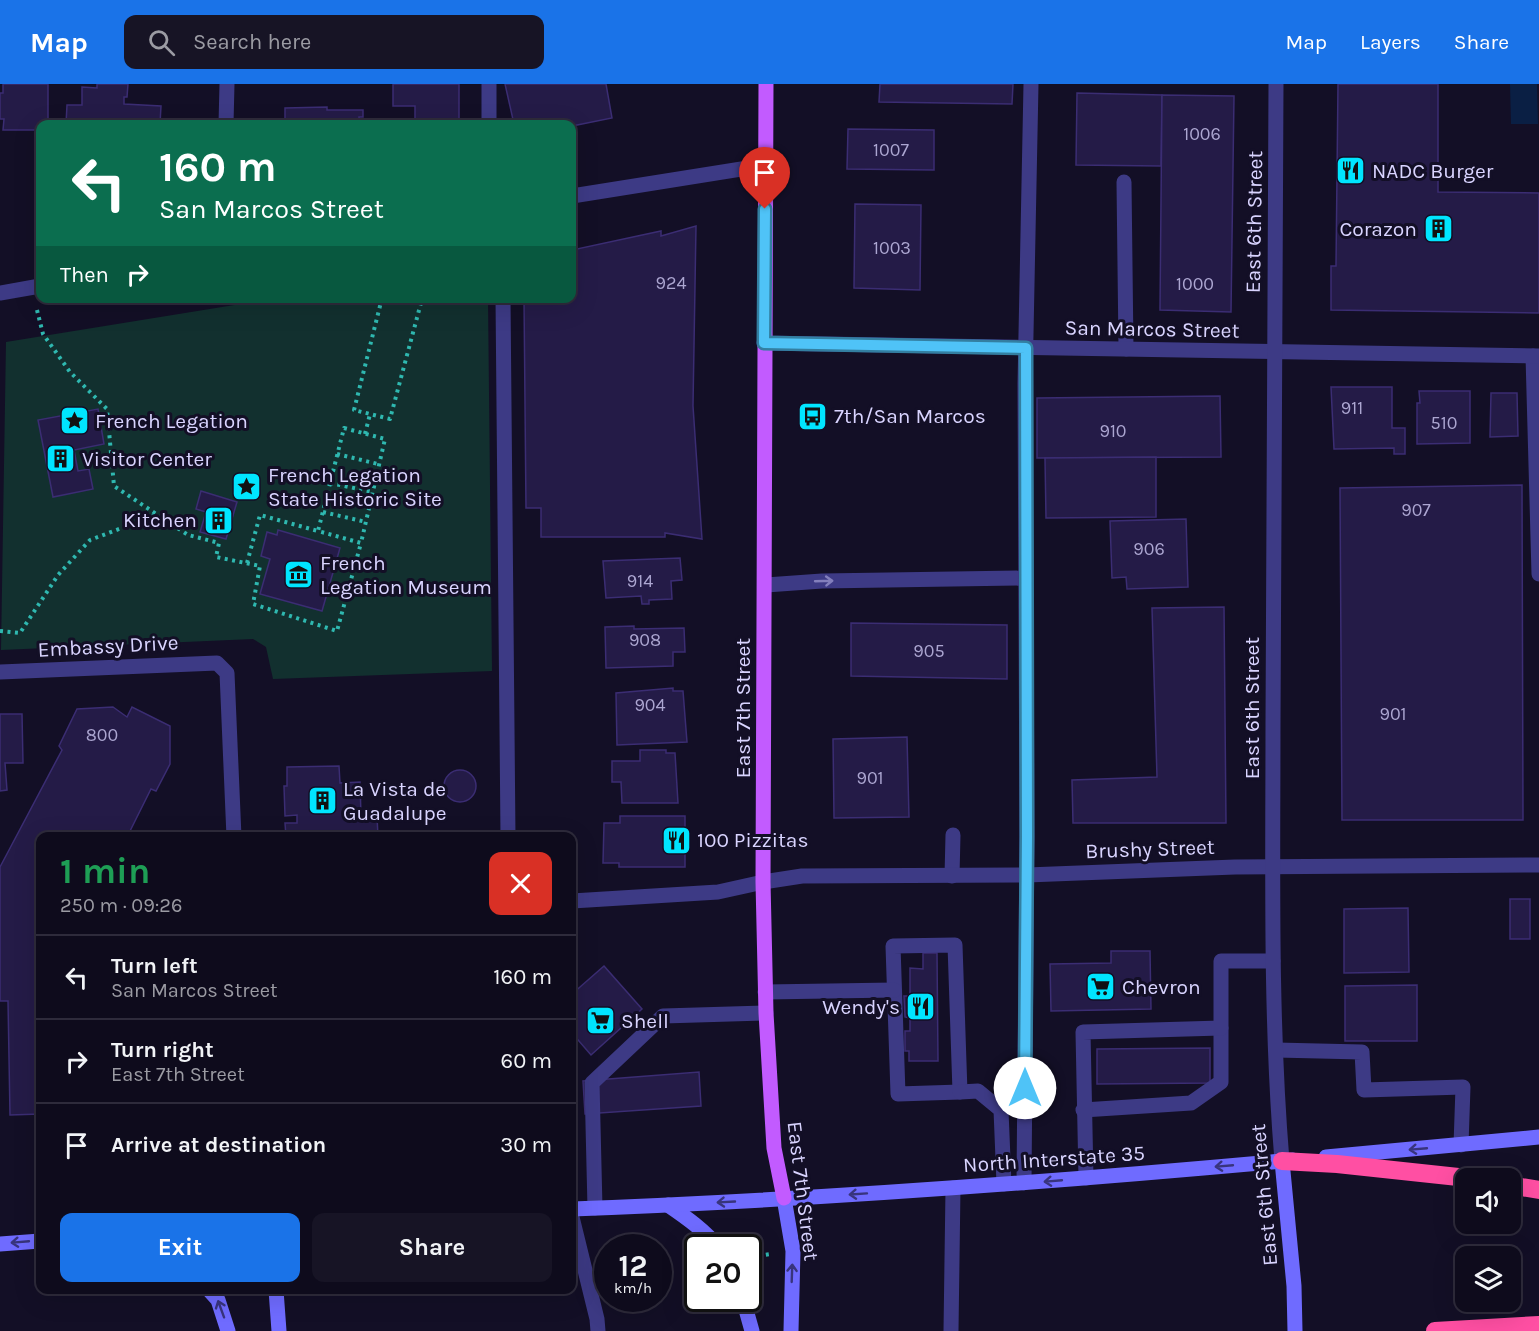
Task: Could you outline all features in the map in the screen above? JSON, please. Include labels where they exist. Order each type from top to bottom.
[{"type":"highway","points":[[1282,1161],[1337,1164],[1455,1177]]},
{"type":"highway","points":[[1521,1187],[1539,1191]]},
{"type":"highway","points":[[1435,1331],[1539,1325]]},
{"type":"main road","name":"East 7th Street","points":[[766,84],[763,882],[765,992],[774,1148],[793,1251],[791,1331]]},
{"type":"main road","name":"North Interstate 35","points":[[576,1209],[1024,1183],[1539,1137]]},
{"type":"main road","name":"East 6th Street","points":[[1282,1161],[1295,1331]]},
{"type":"main road","points":[[668,1205],[694,1222],[707,1234]]},
{"type":"main road","points":[[0,1244],[36,1241]]},
{"type":"main road","points":[[213,1294],[218,1300],[228,1331]]},
{"type":"main road","points":[[276,1294],[279,1331]]},
{"type":"main road","points":[[747,1312],[752,1331]]},
{"type":"street","points":[[226,120],[227,84]]},
{"type":"street","points":[[489,84],[489,120]]},
{"type":"street","points":[[1024,1183],[1027,875],[1026,348],[1031,84]]},
{"type":"street","name":"East 6th Street","points":[[1276,84],[1272,867],[1276,1050],[1282,1161]]},
{"type":"street","points":[[576,195],[766,165]]},
{"type":"street","points":[[1124,182],[1126,350]]},
{"type":"street","points":[[0,293],[36,287]]},
{"type":"street","points":[[503,303],[508,832]]},
{"type":"street","name":"San Marcos Street","points":[[764,343],[1536,356]]},
{"type":"street","points":[[1536,356],[1539,574]]},
{"type":"street","points":[[765,585],[822,581],[1025,578]]},
{"type":"street","name":"Embassy Drive","points":[[0,672],[217,663],[227,674],[234,832]]},
{"type":"street","points":[[951,876],[953,835]]},
{"type":"street","name":"Brushy Street","points":[[576,901],[718,892],[802,876],[1027,875],[1272,867],[1539,865]]},
{"type":"street","points":[[960,1092],[955,945],[893,946],[897,1094],[960,1092],[978,1091],[1001,1110],[1004,1184]]},
{"type":"street","points":[[1083,1110],[1191,1102],[1221,1082],[1221,961],[1273,961]]},
{"type":"street","points":[[765,992],[894,990]]},
{"type":"street","points":[[595,1208],[592,1083],[663,1016],[766,1013]]},
{"type":"street","points":[[1086,1178],[1083,1032],[1221,1028]]},
{"type":"street","points":[[1276,1050],[1362,1052],[1364,1090],[1463,1087],[1461,1145]]},
{"type":"street","points":[[951,1331],[953,1188]]},
{"type":"street","points":[[576,1234],[598,1325]]},
{"type":"path","points":[[38,303],[43,334],[70,372],[107,410],[114,486],[188,535],[219,543],[216,557],[260,566],[253,604],[337,631],[361,543],[385,439],[344,428],[318,531]]},
{"type":"path","points":[[381,303],[354,410],[390,419],[421,303]]},
{"type":"path","points":[[365,434],[370,414]]},
{"type":"path","points":[[337,454],[378,464]]},
{"type":"path","points":[[330,483],[373,492]]},
{"type":"path","points":[[323,512],[366,522]]},
{"type":"path","points":[[0,631],[20,633],[58,575],[90,540],[157,515]]},
{"type":"path","points":[[247,563],[260,515],[361,543]]},
{"type":"path","points":[[762,1256],[772,1254]]},
{"type":"green space","name":"French Legation State Historic Site","points":[[247,303],[488,303],[492,671],[273,679],[266,647],[253,639],[1,650],[6,342]]},
{"type":"water","points":[[1510,84],[1537,84],[1538,124],[1511,124]]},
{"type":"building","points":[[3,84],[48,84],[48,120],[36,120],[36,130],[3,130],[4,119],[0,119],[0,93],[3,93]]},
{"type":"building","points":[[97,84],[128,84],[124,104],[161,106],[160,120],[66,120],[67,105],[82,105],[82,87],[97,88]]},
{"type":"building","points":[[393,84],[459,84],[459,120],[415,120],[415,106],[393,106]]},
{"type":"building","points":[[505,84],[606,84],[612,118],[576,125],[576,120],[513,120]]},
{"type":"building","points":[[880,84],[1013,84],[1012,104],[879,102]]},
{"type":"building","name":"Corazon","points":[[1338,84],[1438,84],[1438,192],[1539,193],[1539,313],[1331,310],[1331,266],[1336,266]]},
{"type":"building","points":[[1077,93],[1162,95],[1161,166],[1076,165]]},
{"type":"building","points":[[1162,95],[1234,96],[1231,312],[1160,310]]},
{"type":"building","points":[[327,107],[327,110],[363,110],[363,117],[359,117],[359,120],[285,120],[285,108]]},
{"type":"building","points":[[848,129],[934,130],[934,170],[847,169]]},
{"type":"building","points":[[855,204],[921,205],[920,290],[854,288]]},
{"type":"building","points":[[696,226],[693,406],[702,539],[665,533],[665,537],[541,537],[541,508],[526,508],[524,303],[576,303],[576,249],[661,231],[661,236]]},
{"type":"building","points":[[1331,387],[1392,387],[1392,428],[1405,428],[1405,454],[1394,454],[1394,448],[1334,449]]},
{"type":"building","points":[[1419,391],[1470,391],[1470,443],[1417,444]]},
{"type":"building","points":[[1491,393],[1517,393],[1518,436],[1490,437]]},
{"type":"building","points":[[1220,396],[1221,457],[1037,458],[1037,398]]},
{"type":"building","name":"Visitor Center","points":[[98,409],[104,444],[74,450],[78,471],[89,469],[93,489],[53,497],[38,420]]},
{"type":"building","points":[[1156,457],[1156,517],[1046,518],[1045,458]]},
{"type":"building","points":[[1522,485],[1523,820],[1342,820],[1340,488]]},
{"type":"building","name":"Kitchen","points":[[201,491],[237,502],[226,539],[200,532],[206,512],[196,509]]},
{"type":"building","points":[[1186,519],[1188,587],[1127,589],[1126,577],[1112,578],[1110,521]]},
{"type":"building","name":"French Legation Museum","points":[[278,530],[340,548],[322,611],[260,594],[270,559],[261,556],[267,532],[277,535]]},
{"type":"building","points":[[680,558],[682,580],[671,581],[672,599],[649,600],[649,604],[642,604],[641,596],[606,598],[603,561]]},
{"type":"building","points":[[1224,607],[1226,823],[1073,823],[1072,780],[1157,777],[1152,608]]},
{"type":"building","points":[[851,623],[1007,625],[1007,679],[851,676]]},
{"type":"building","points":[[634,626],[634,629],[684,628],[685,652],[673,652],[673,666],[606,668],[605,627]]},
{"type":"building","points":[[673,688],[673,691],[683,691],[687,742],[617,745],[616,693]]},
{"type":"building","points":[[113,707],[127,717],[132,707],[170,726],[170,764],[156,791],[151,789],[130,832],[36,832],[36,1114],[10,1115],[8,1001],[0,1001],[0,867],[62,750],[59,746],[77,709]]},
{"type":"building","points":[[0,714],[22,714],[23,763],[5,763],[7,790],[0,791]]},
{"type":"building","points":[[907,737],[909,817],[834,818],[833,739]]},
{"type":"building","points":[[640,750],[666,750],[666,753],[675,753],[678,803],[622,803],[621,782],[612,782],[612,761],[640,761]]},
{"type":"building","name":"La Vista de Guadalupe","points":[[339,766],[340,783],[360,782],[361,816],[377,816],[378,832],[286,832],[285,823],[297,823],[297,815],[285,816],[284,786],[287,786],[287,767]]},
{"type":"building","points":[[460,770],[471,775],[476,786],[471,797],[460,802],[449,797],[444,786],[449,775]]},
{"type":"building","points":[[620,816],[685,816],[685,867],[619,867],[619,863],[603,863],[604,823],[620,823]]},
{"type":"building","points":[[1510,899],[1530,899],[1530,939],[1510,939]]},
{"type":"building","points":[[1408,908],[1409,972],[1344,973],[1344,909]]},
{"type":"building","name":"Chevron","points":[[1111,951],[1150,951],[1151,1009],[1051,1011],[1050,964],[1111,963]]},
{"type":"building","name":"Wendy's","points":[[923,953],[937,953],[938,1061],[909,1061],[909,1051],[905,1051],[905,1031],[910,1031],[910,1018],[905,1017],[904,996],[910,996],[910,968],[923,969]]},
{"type":"building","name":"Shell","points":[[604,966],[642,1009],[591,1055],[576,1038],[576,990]]},
{"type":"building","points":[[1417,985],[1417,1041],[1345,1041],[1345,986]]},
{"type":"building","name":"Chevron","points":[[1210,1048],[1210,1083],[1097,1084],[1097,1049]]},
{"type":"building","name":"Shell","points":[[699,1072],[701,1106],[585,1114],[583,1081]]},
{"type":"place","name":"NADC Burger","points":[[1351,171]]},
{"type":"place","name":"Corazon","points":[[1438,229]]},
{"type":"place","name":"7th/San Marcos","points":[[813,416]]},
{"type":"place","name":"French Legation","points":[[74,421]]},
{"type":"place","name":"Visitor Center","points":[[61,459]]},
{"type":"place","name":"French Legation State Historic Site","points":[[247,487]]},
{"type":"place","name":"Kitchen","points":[[218,520]]},
{"type":"place","name":"French Legation Museum","points":[[299,575]]},
{"type":"place","name":"La Vista de Guadalupe","points":[[322,801]]},
{"type":"place","name":"100 Pizzitas","points":[[676,840]]},
{"type":"place","name":"Chevron","points":[[1101,987]]},
{"type":"place","name":"Wendy's","points":[[921,1007]]},
{"type":"place","name":"Shell","points":[[600,1021]]},
{"type":"route","points":[[765,209],[764,343],[1026,348],[1025,1088]]}]
